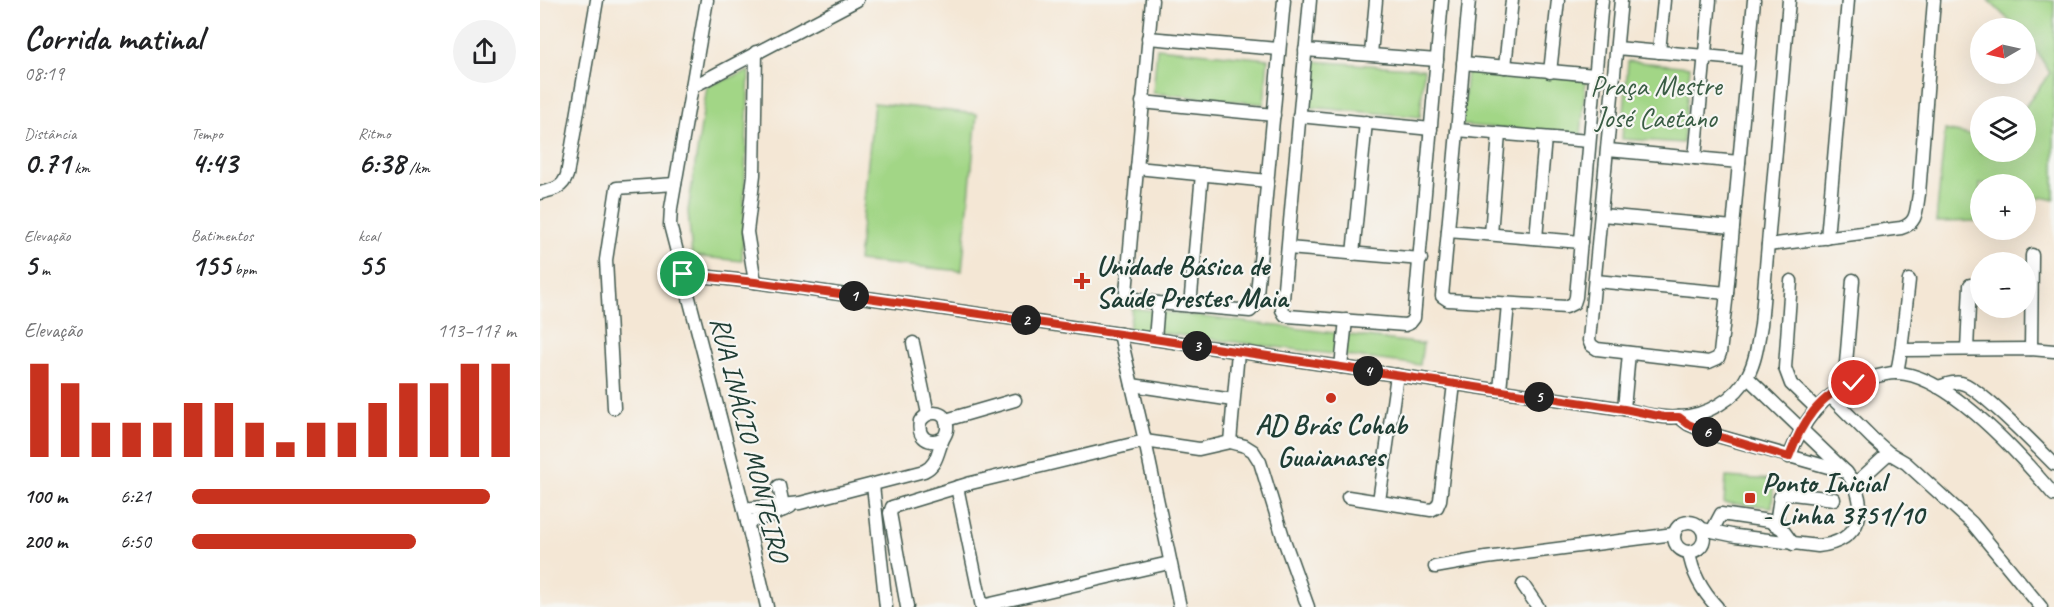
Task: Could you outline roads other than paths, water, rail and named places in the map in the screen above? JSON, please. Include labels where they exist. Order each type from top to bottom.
[{"type":"street","points":[[540,193],[562,185],[567,175],[597,0]]},
{"type":"street","name":"RUA INÁCIO MONTEIRO","points":[[707,0],[670,225],[744,509],[767,607]]},
{"type":"street","points":[[692,87],[834,6],[857,0]]},
{"type":"street","points":[[1152,0],[1126,293],[1131,298],[1158,303],[1250,311],[1256,305],[1284,0]]},
{"type":"street","points":[[1310,0],[1282,310],[1288,316],[1405,325],[1410,324],[1414,318],[1421,259],[1442,0]]},
{"type":"street","points":[[1371,54],[1376,0]]},
{"type":"street","points":[[1468,0],[1442,296],[1448,300],[1566,307],[1574,303],[1576,297],[1602,0]]},
{"type":"street","points":[[1505,67],[1512,0]]},
{"type":"street","points":[[1550,72],[1558,0]]},
{"type":"street","points":[[1621,0],[1589,335],[1591,345],[1597,349],[1709,362],[1718,358],[1720,353],[1754,0]]},
{"type":"street","points":[[1659,52],[1664,0]]},
{"type":"street","points":[[1695,158],[1710,0]]},
{"type":"street","points":[[683,274],[755,282],[1155,339],[1624,409],[1664,417],[1679,417],[1712,409],[1726,400],[1747,377],[1753,364],[1761,325],[1790,0]]},
{"type":"street","points":[[1827,238],[1848,0]]},
{"type":"street","points":[[1768,245],[1901,228],[1910,224],[1914,219],[1919,194],[1934,0]]},
{"type":"street","points":[[1148,38],[1279,49]]},
{"type":"street","points":[[1617,48],[1748,60]]},
{"type":"street","points":[[1305,50],[1437,60]]},
{"type":"street","points":[[755,282],[747,232],[754,175],[756,52]]},
{"type":"street","points":[[1463,63],[1595,75]]},
{"type":"street","points":[[1142,102],[1274,115]]},
{"type":"street","points":[[1299,117],[1431,129]]},
{"type":"street","points":[[1353,254],[1366,122]]},
{"type":"street","points":[[1457,130],[1588,141]]},
{"type":"street","points":[[1491,234],[1499,134]]},
{"type":"street","points":[[1536,238],[1545,138]]},
{"type":"street","points":[[1608,150],[1739,162]]},
{"type":"street","points":[[1137,168],[1268,181]]},
{"type":"street","points":[[1190,306],[1202,174]]},
{"type":"street","points":[[614,408],[606,260],[617,188],[675,184]]},
{"type":"street","points":[[1602,215],[1733,227]]},
{"type":"street","points":[[1448,231],[1581,242]]},
{"type":"street","points":[[1288,248],[1421,259]]},
{"type":"street","points":[[1844,387],[1853,280]]},
{"type":"street","points":[[1897,373],[1909,280]]},
{"type":"street","points":[[1595,281],[1727,293]]},
{"type":"street","points":[[1791,281],[1785,368],[1791,384],[1816,408]]},
{"type":"street","points":[[1967,349],[1970,285]]},
{"type":"street","points":[[1155,339],[1158,303]]},
{"type":"street","points":[[1500,390],[1508,304]]},
{"type":"street","points":[[2031,318],[2031,349]]},
{"type":"street","points":[[1341,367],[1346,320]]},
{"type":"street","points":[[1120,334],[1180,607]]},
{"type":"street","points":[[913,344],[928,414]]},
{"type":"street","points":[[1901,350],[2031,349],[2054,351]]},
{"type":"street","points":[[1230,442],[1238,352]]},
{"type":"street","points":[[1624,409],[1629,353]]},
{"type":"street","points":[[1789,457],[1801,430],[1816,408],[1830,396],[1844,387],[1897,373],[1938,387],[1956,399],[2013,450],[2054,495]]},
{"type":"street","points":[[1379,501],[1397,375]]},
{"type":"street","points":[[1747,377],[1847,473],[1855,484],[1860,499],[1855,528],[1846,537],[1828,545],[1792,544],[1707,530],[1687,522],[1679,526],[1674,534],[1678,547],[1689,552],[1697,550],[1702,545],[1707,530],[1721,514],[1769,521],[1776,524],[1792,544]]},
{"type":"street","points":[[1938,387],[1953,382],[1965,384],[1986,399],[2054,464]]},
{"type":"street","points":[[1348,497],[1431,510],[1437,507],[1440,500],[1454,384]]},
{"type":"street","points":[[1132,385],[1233,400]]},
{"type":"street","points":[[1830,396],[1889,453],[1906,463],[1972,523],[2042,607]]},
{"type":"street","points":[[946,420],[1015,400]]},
{"type":"street","points":[[747,522],[783,507],[873,485],[930,468],[939,454],[948,428],[946,420],[938,413],[928,414],[920,422],[920,433],[932,442],[943,438]]},
{"type":"street","points":[[1679,417],[1688,424],[1711,434],[1847,473]]},
{"type":"street","points":[[907,607],[891,509],[896,505],[957,487],[1145,441],[1199,449],[1230,442],[1245,446],[1257,456],[1308,607]]},
{"type":"street","points":[[1855,484],[1889,453]]},
{"type":"street","points":[[873,485],[886,607]]},
{"type":"street","points":[[779,486],[783,507]]},
{"type":"street","points":[[957,487],[982,607],[1169,563]]},
{"type":"street","points":[[1776,524],[1780,497],[1784,493],[1834,499]]},
{"type":"street","points":[[744,509],[783,507]]},
{"type":"street","points":[[1435,567],[1486,558],[1674,534]]},
{"type":"street","points":[[1689,552],[1701,587],[1717,607]]},
{"type":"street","points":[[1523,585],[1538,607]]},
{"type":"place","name":"Unidade Básica de Saúde Prestes Maia","points":[[1082,281]]},
{"type":"place","name":"AD Brás Cohab Guaianases","points":[[1331,398]]},
{"type":"place","name":"Ponto Inicial - Linha 3751/10","points":[[1750,498]]},
{"type":"park label","name":"Praça Mestre José Caetano","points":[[1656,101]]}]
